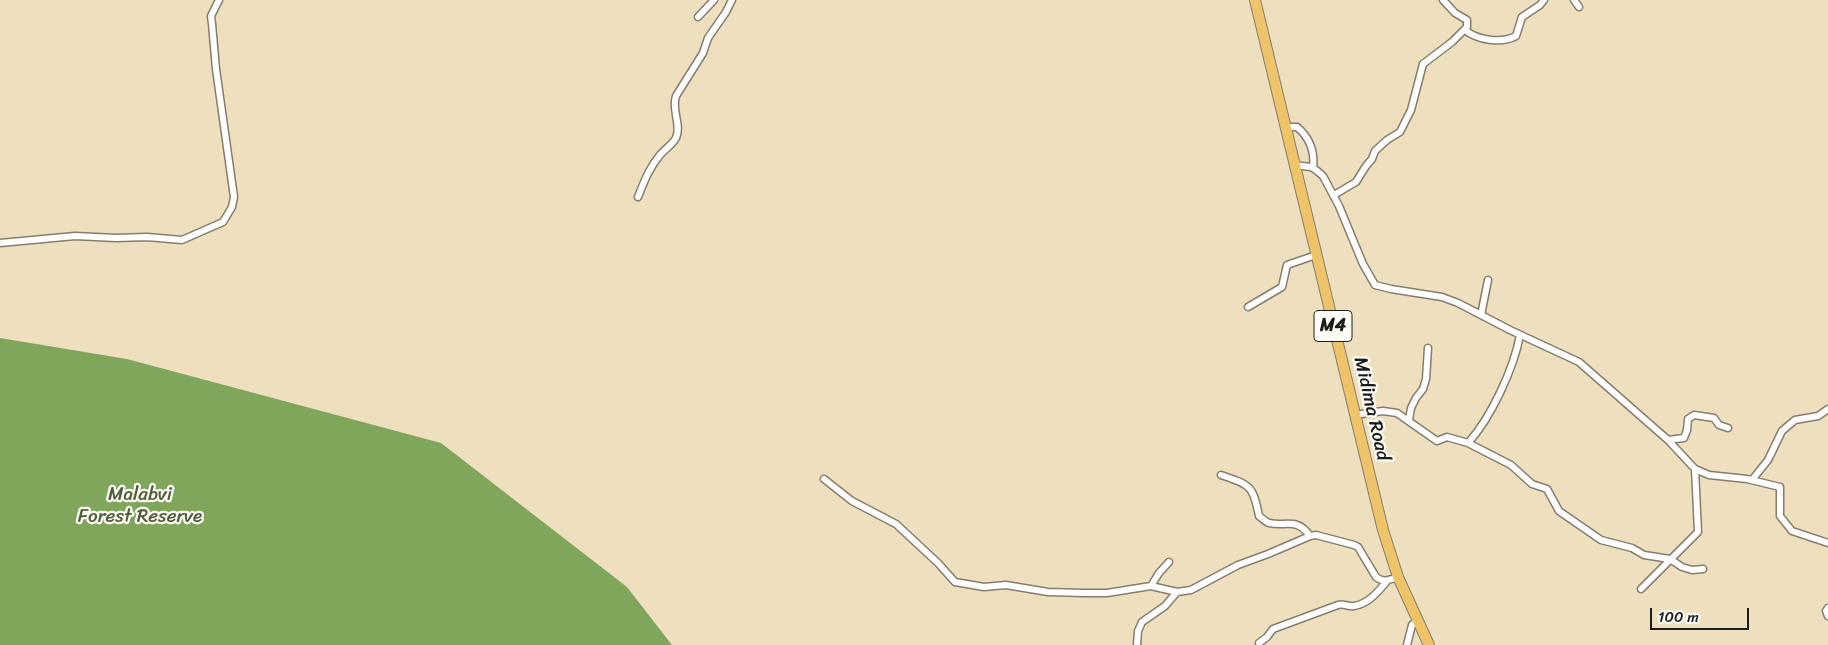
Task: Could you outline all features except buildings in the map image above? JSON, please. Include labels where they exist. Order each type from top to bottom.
[{"type":"main road","name":"Midima Road","points":[[1255,0],[1382,530],[1398,577],[1429,645]]},
{"type":"street","points":[[0,243],[75,236],[147,237],[182,240],[223,222],[232,207],[234,197],[216,69],[211,16],[218,0]]},
{"type":"street","points":[[698,17],[714,0]]},
{"type":"street","points":[[638,197],[649,170],[661,153],[676,139],[678,128],[674,103],[676,96],[703,53],[708,38],[732,0]]},
{"type":"street","points":[[1334,195],[1356,182],[1372,159],[1375,151],[1386,140],[1400,132],[1411,110],[1423,64],[1443,50],[1467,27],[1467,20],[1455,13],[1443,0]]},
{"type":"street","points":[[1465,30],[1473,36],[1485,39],[1501,40],[1512,38],[1519,31],[1522,17],[1540,5],[1544,0]]},
{"type":"street","points":[[1574,0],[1579,7]]},
{"type":"street","points":[[1285,127],[1297,127],[1307,137],[1312,149],[1313,168]]},
{"type":"street","points":[[1294,165],[1313,168],[1322,176],[1334,195],[1363,264],[1375,285],[1442,297],[1458,303],[1520,335],[1579,362],[1668,440],[1695,469],[1710,475],[1752,480],[1780,487],[1780,516],[1792,531],[1828,543]]},
{"type":"street","points":[[1248,307],[1282,287],[1287,265],[1316,255]]},
{"type":"street","points":[[1481,315],[1488,280]]},
{"type":"street","points":[[1468,443],[1484,423],[1499,392],[1517,352],[1520,335]]},
{"type":"street","points":[[1409,420],[1411,408],[1423,389],[1426,379],[1428,348]]},
{"type":"street","points":[[1752,480],[1768,460],[1782,430],[1795,420],[1818,416],[1828,409]]},
{"type":"street","points":[[1354,415],[1383,411],[1397,413],[1437,441],[1447,437],[1468,443],[1512,465],[1532,484],[1547,489],[1558,511],[1601,540],[1632,548],[1644,555],[1670,559],[1692,570],[1703,569]]},
{"type":"street","points":[[1668,440],[1684,438],[1688,419],[1694,415],[1714,418],[1719,425],[1728,428]]},
{"type":"street","points":[[1641,589],[1698,532],[1695,469]]},
{"type":"street","points":[[1221,475],[1242,482],[1251,489],[1256,497],[1259,516],[1269,523],[1292,524],[1305,528],[1310,536]]},
{"type":"street","points":[[824,479],[852,501],[896,524],[954,582],[984,587],[1006,585],[1048,592],[1107,592],[1152,586],[1178,592],[1191,590],[1238,565],[1316,535],[1354,544],[1363,554],[1376,577],[1387,581]]},
{"type":"street","points":[[1152,586],[1168,562]]},
{"type":"street","points":[[1259,643],[1273,629],[1285,624],[1338,605],[1342,604],[1352,607],[1361,603],[1371,598],[1387,581],[1398,577]]},
{"type":"street","points":[[1137,645],[1138,631],[1142,622],[1165,606],[1178,592]]},
{"type":"street","points":[[1828,608],[1826,611],[1828,616]]},
{"type":"street","points":[[1407,645],[1412,625],[1418,620]]},
{"type":"green space","name":"Malabvi Forest Reserve","points":[[0,338],[127,359],[441,443],[627,587],[672,645],[0,645]]}]
